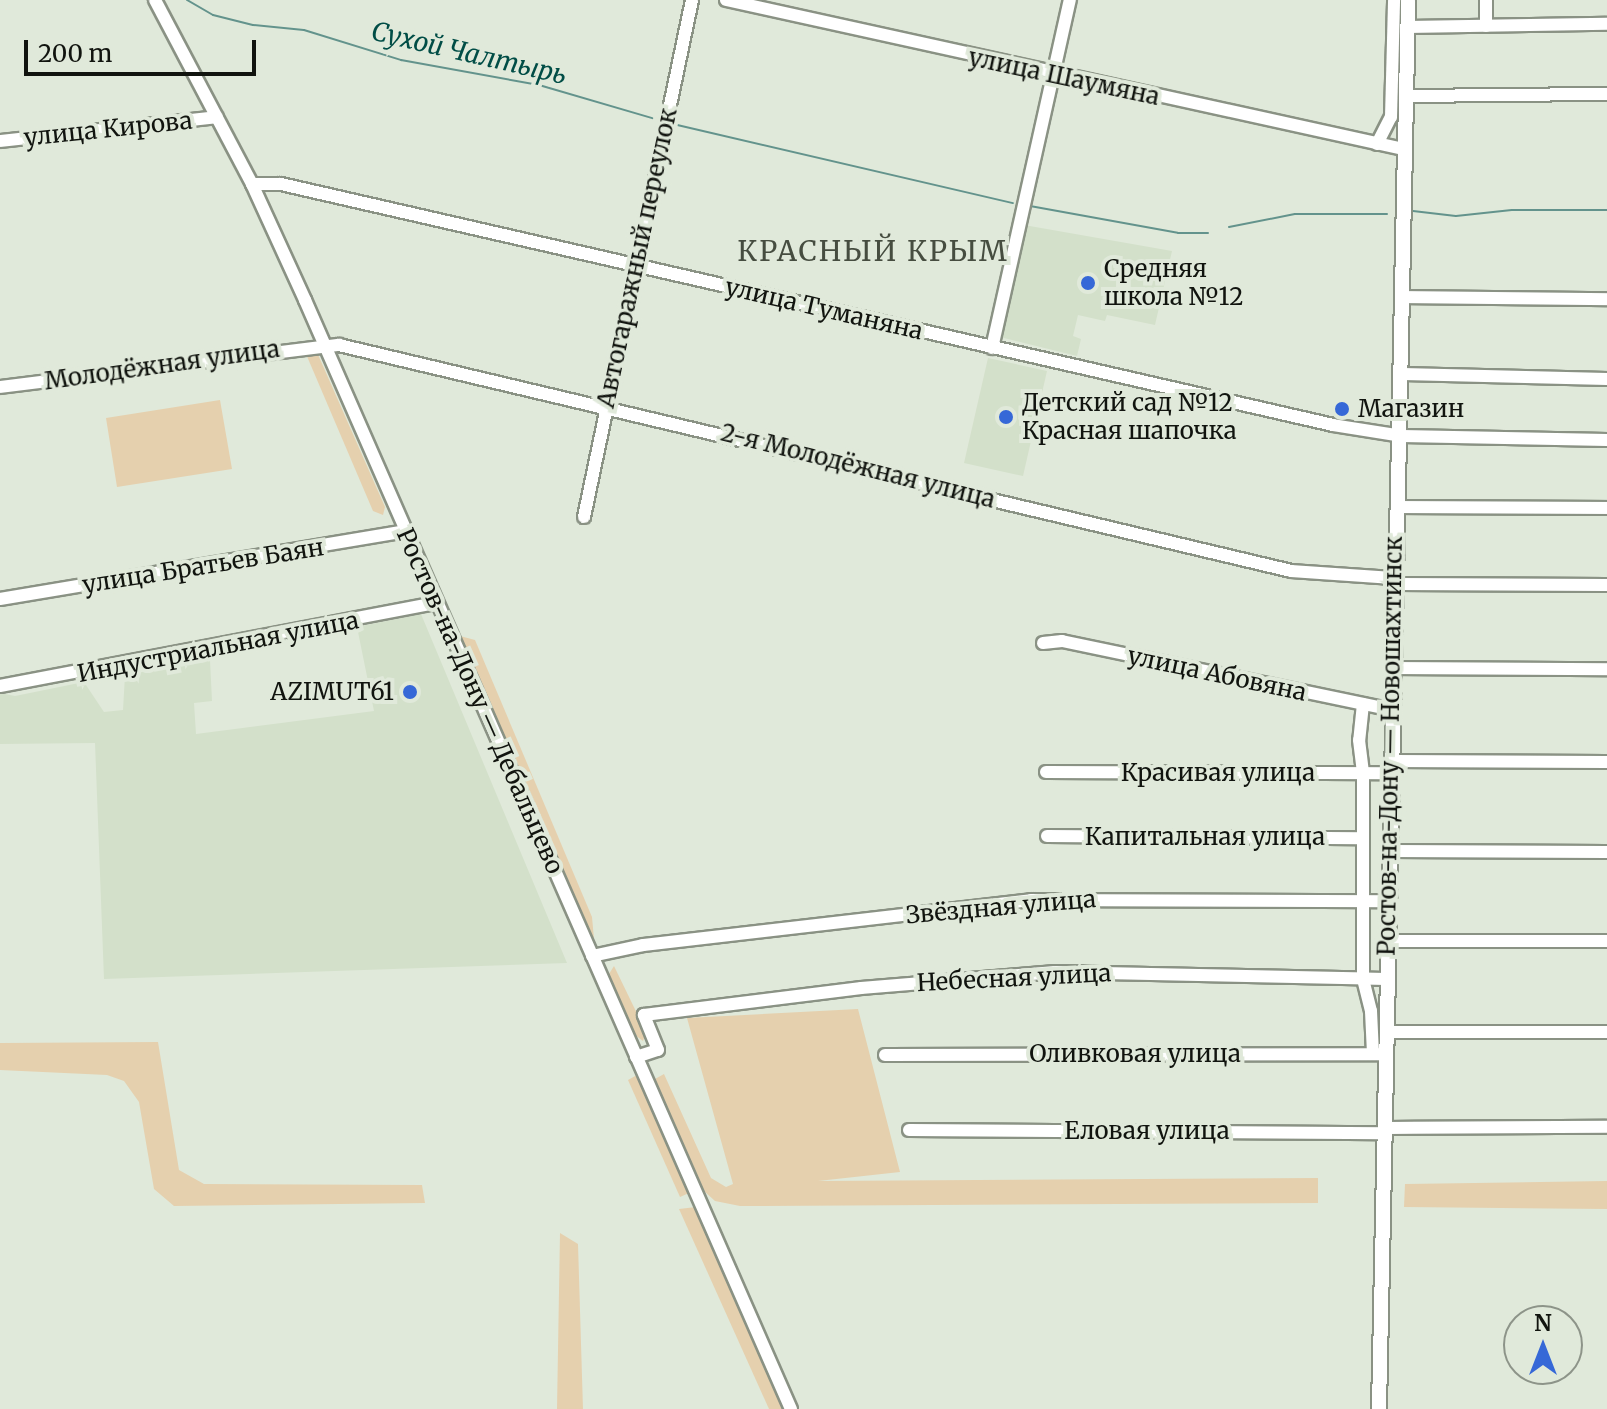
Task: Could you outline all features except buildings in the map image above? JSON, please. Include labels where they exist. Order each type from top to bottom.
[{"type":"main road","name":"Ростов-на-Дону — Новошахтинск","points":[[1386,1131],[1378,1054],[1386,979],[1397,668],[1396,581],[1401,507],[1399,435],[1403,374],[1408,0]]},
{"type":"main road","name":"Ростов-на-Дону — Новошахтинск","points":[[1381,1409],[1393,851],[1391,710],[1406,89]]},
{"type":"street","name":"Ростов-на-Дону — Дебальцево","points":[[155,0],[252,184],[791,1409]]},
{"type":"street","name":"Автогаражный переулок","points":[[584,517],[692,0]]},
{"type":"street","name":"улица Шаумяна","points":[[726,0],[1054,77],[1403,149]]},
{"type":"street","points":[[992,348],[1070,0]]},
{"type":"street","points":[[1377,144],[1391,117],[1394,0]]},
{"type":"street","points":[[1486,0],[1486,26]]},
{"type":"street","points":[[1407,27],[1607,24]]},
{"type":"street","points":[[1406,89],[1607,94]]},
{"type":"street","name":"улица Кирова","points":[[0,141],[217,117]]},
{"type":"street","name":"улица Туманяна","points":[[252,184],[281,184],[1348,428],[1399,435],[1607,440]]},
{"type":"street","points":[[1404,297],[1607,299]]},
{"type":"street","name":"Молодёжная улица","points":[[0,387],[323,343]]},
{"type":"street","name":"2-я Молодёжная улица","points":[[323,343],[606,405],[1291,571],[1396,581],[1607,585]]},
{"type":"street","points":[[1403,374],[1607,379]]},
{"type":"street","points":[[1401,507],[1607,508]]},
{"type":"street","name":"улица Братьев Баян","points":[[0,599],[406,531]]},
{"type":"street","name":"Индустриальная улица","points":[[0,686],[436,603]]},
{"type":"street","name":"улица Абовяна","points":[[1043,643],[1062,641],[1391,710]]},
{"type":"street","points":[[1397,668],[1607,669]]},
{"type":"street","points":[[1363,704],[1359,749],[1363,774],[1363,979],[1378,1054]]},
{"type":"street","name":"Красивая улица","points":[[1046,772],[1363,774],[1392,767],[1607,762]]},
{"type":"street","name":"Капитальная улица","points":[[1047,836],[1362,838]]},
{"type":"street","points":[[1393,851],[1607,852]]},
{"type":"street","name":"Звёздная улица","points":[[592,956],[616,949],[1031,900],[1387,901]]},
{"type":"street","points":[[1391,941],[1607,941]]},
{"type":"street","name":"Небесная улица","points":[[636,1057],[658,1050],[644,1015],[861,988],[1055,972],[1386,979]]},
{"type":"street","points":[[1390,1032],[1607,1032]]},
{"type":"street","name":"Оливковая улица","points":[[885,1055],[1378,1054]]},
{"type":"street","name":"Еловая улица","points":[[909,1130],[1386,1131],[1607,1127]]},
{"type":"shaded area","name":"Средняя школа №12","points":[[1024,225],[1172,251],[1155,325],[1107,315],[1105,321],[1078,315],[1073,336],[1081,339],[1077,356],[1000,337]]},
{"type":"shaded area","points":[[316,350],[385,507],[383,515],[373,511],[306,354]]},
{"type":"shaded area","name":"Детский сад №12 Красная шапочка","points":[[988,358],[1047,371],[1023,476],[964,463]]},
{"type":"shaded area","points":[[220,400],[232,469],[117,487],[106,418]]},
{"type":"shaded area","points":[[421,614],[567,963],[104,979],[95,743],[0,744],[0,693],[15,696],[84,682],[104,712],[123,710],[125,675],[210,660],[212,701],[194,703],[196,734],[374,711],[357,627]]},
{"type":"shaded area","points":[[460,636],[475,640],[592,917],[594,939]]},
{"type":"shaded area","points":[[614,966],[646,1032],[643,1041],[635,1035],[609,974]]},
{"type":"shaded area","points":[[858,1009],[900,1172],[818,1181],[1318,1178],[1318,1203],[740,1206],[715,1201],[704,1191],[655,1079],[664,1074],[711,1178],[726,1187],[733,1184],[687,1018]]},
{"type":"shaded area","points":[[158,1042],[179,1170],[204,1184],[422,1185],[425,1203],[174,1206],[154,1189],[139,1102],[124,1081],[107,1075],[0,1070],[0,1043]]},
{"type":"shaded area","points":[[637,1075],[689,1193],[680,1197],[628,1080]]},
{"type":"shaded area","points":[[1607,1181],[1607,1209],[1404,1207],[1405,1184]]},
{"type":"shaded area","points":[[696,1207],[786,1409],[769,1409],[679,1209]]},
{"type":"shaded area","points":[[560,1233],[578,1244],[583,1409],[557,1409]]},
{"type":"waterway","name":"Сухой Чалтырь","points":[[187,0],[213,15],[253,25],[304,30],[401,60],[539,85],[652,118]]},
{"type":"waterway","name":"Сухой Чалтырь","points":[[673,124],[1013,203]]},
{"type":"waterway","name":"Сухой Чалтырь","points":[[1030,206],[1178,233],[1208,233]]},
{"type":"waterway","name":"Сухой Чалтырь","points":[[1413,211],[1456,216],[1512,210],[1607,210]]},
{"type":"waterway","name":"Сухой Чалтырь","points":[[1229,227],[1295,214],[1387,214]]},
{"type":"place","name":"Средняя школа №12","points":[[1088,283]]},
{"type":"place","name":"Магазин","points":[[1342,409]]},
{"type":"place","name":"Детский сад №12 Красная шапочка","points":[[1006,417]]},
{"type":"place","name":"AZIMUT61","points":[[410,692]]},
{"type":"district","name":"КРАСНЫЙ КРЫМ","points":[[873,251]]}]
